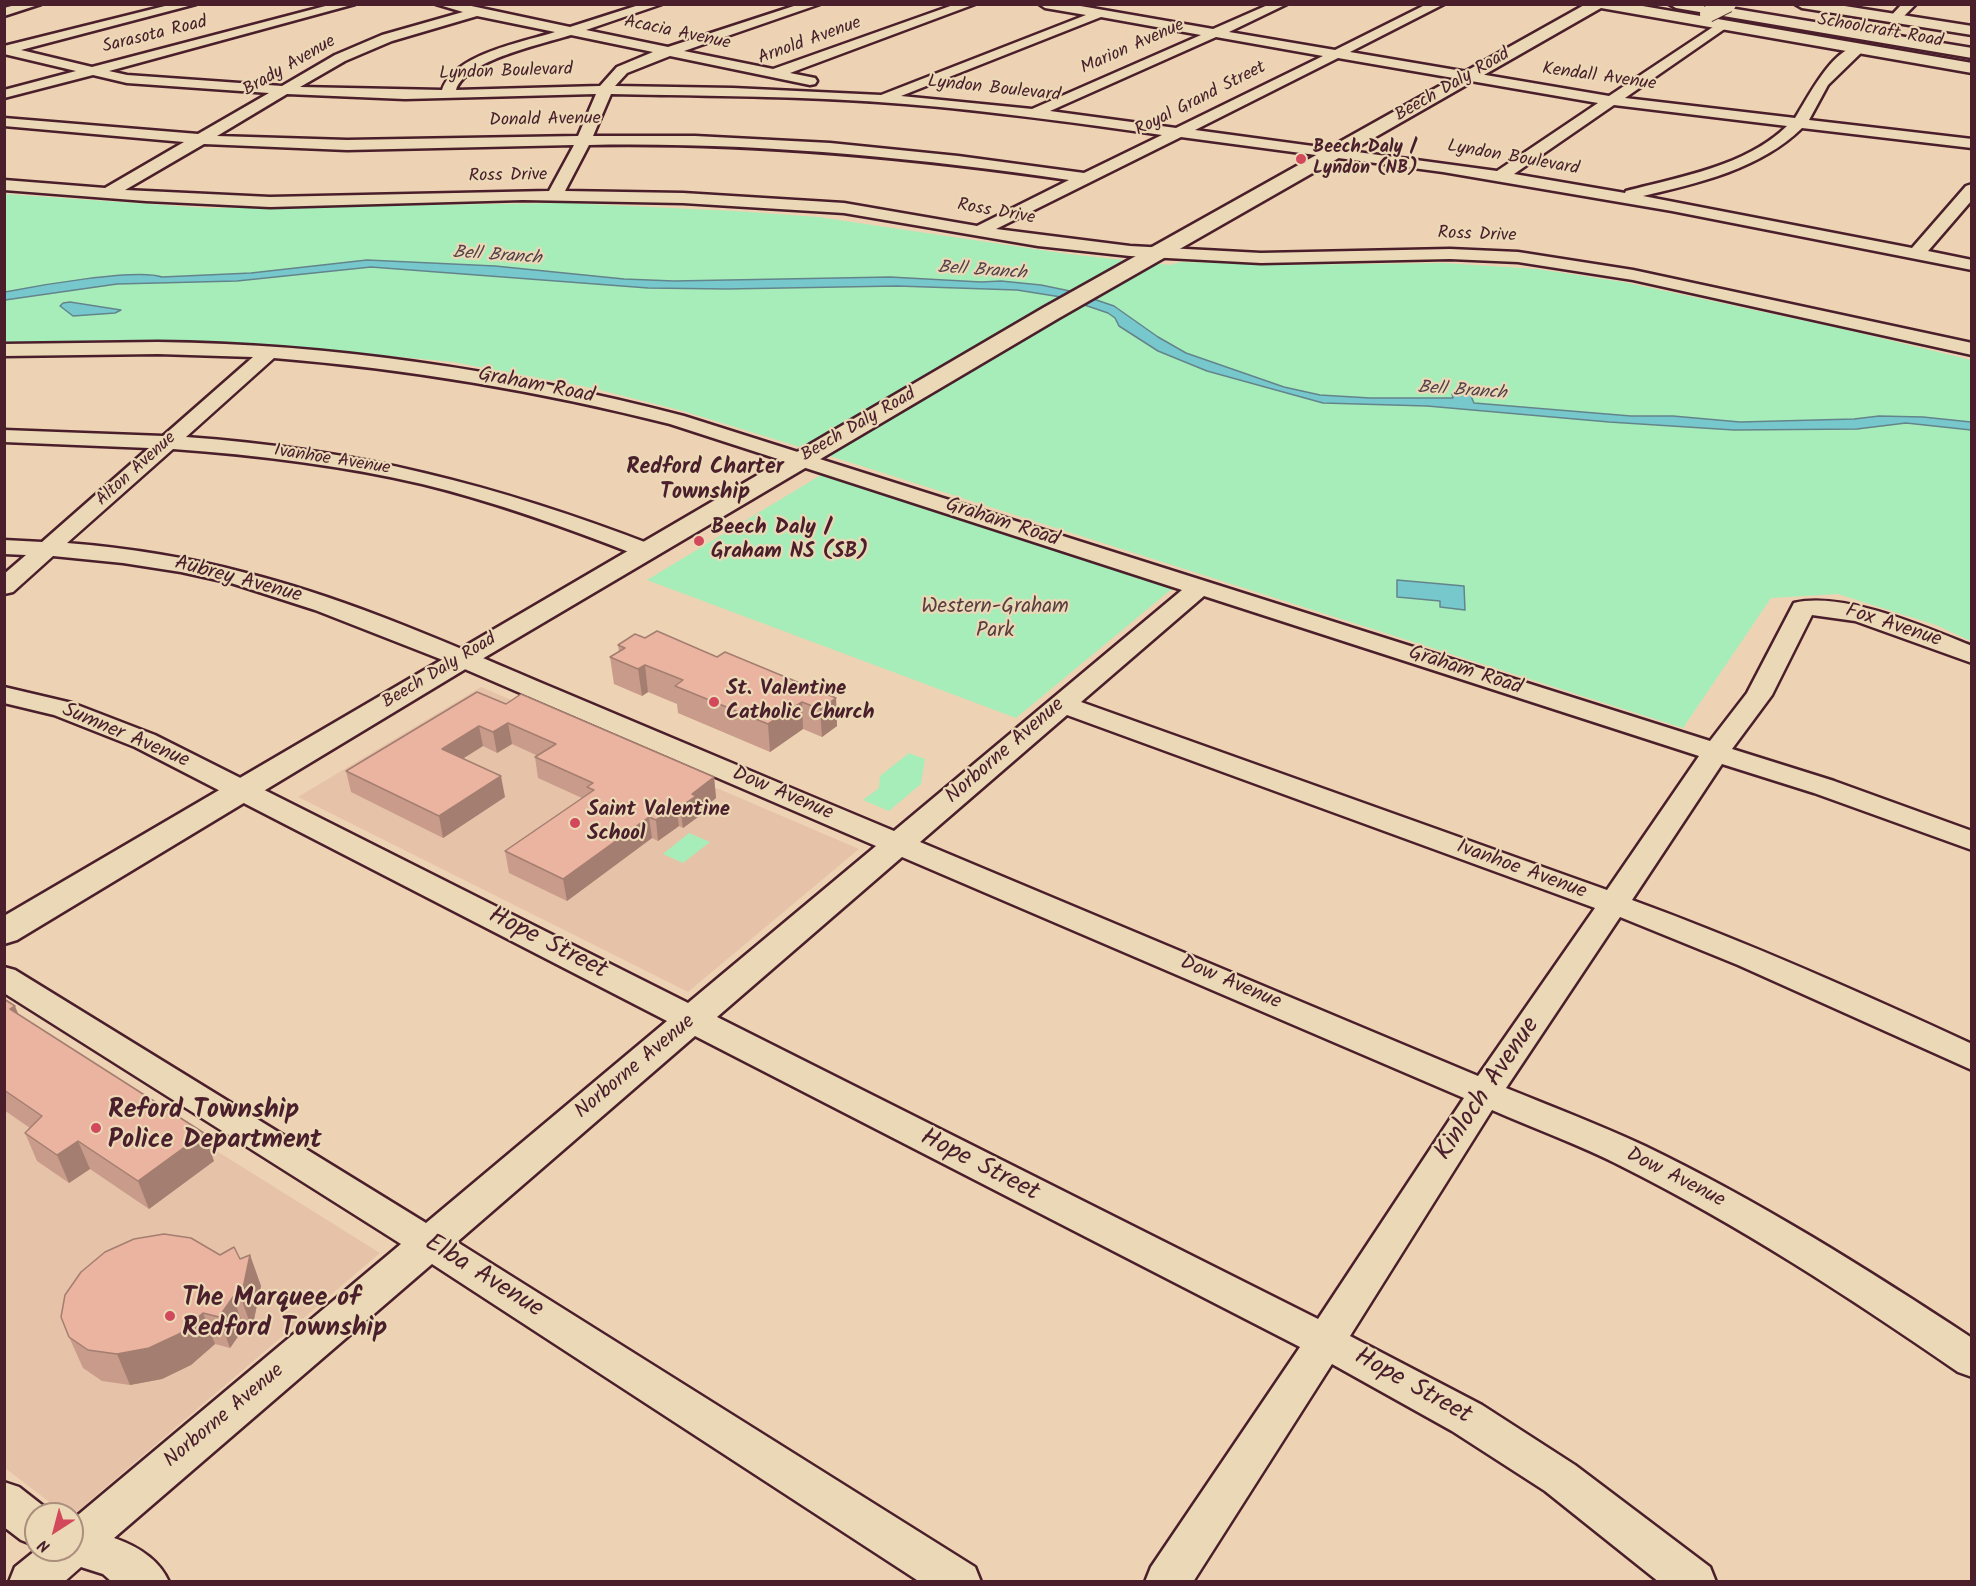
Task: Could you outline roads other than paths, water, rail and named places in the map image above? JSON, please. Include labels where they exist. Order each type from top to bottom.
[{"type":"main road","name":"Beech Daly Road","points":[[4,932],[462,659],[1052,313],[1597,4]]},
{"type":"main road","name":"Schoolcraft Road","points":[[1604,4],[1672,12],[1722,25],[1971,68]]},
{"type":"main road","points":[[1723,4],[1971,45]]},
{"type":"main road","points":[[1672,12],[1688,17],[1708,14],[1728,4]]},
{"type":"main road","name":"Schoolcraft Road","points":[[1802,5],[1971,31]]},
{"type":"main road","points":[[1802,5],[1971,37]]},
{"type":"main road","points":[[1672,12],[1971,53]]},
{"type":"main road","points":[[1672,12],[1971,59]]},
{"type":"street","points":[[4,12],[35,4]]},
{"type":"street","points":[[4,50],[190,4]]},
{"type":"street","name":"Sarasota Road","points":[[4,94],[349,4]]},
{"type":"street","name":"Acacia Avenue","points":[[442,4],[904,100]]},
{"type":"street","name":"Brady Avenue","points":[[108,193],[340,58],[371,44],[504,4]]},
{"type":"street","points":[[448,94],[455,76],[475,63],[656,4]]},
{"type":"street","points":[[555,195],[606,90],[622,70],[667,52],[814,4]]},
{"type":"street","name":"Arnold Avenue","points":[[733,92],[749,82],[969,4]]},
{"type":"street","name":"Kendall Avenue","points":[[1045,4],[1611,101],[1971,144]]},
{"type":"street","points":[[885,96],[1124,4]]},
{"type":"street","name":"Marion Avenue","points":[[1034,113],[1281,4]]},
{"type":"street","name":"Royal Grand Street","points":[[981,230],[1438,4]]},
{"type":"street","points":[[1894,19],[1910,4]]},
{"type":"street","points":[[1501,176],[1722,25]]},
{"type":"street","points":[[1620,197],[1683,181],[1736,163],[1773,144],[1799,123],[1827,77],[1858,49]]},
{"type":"street","name":"Lyndon Boulevard","points":[[4,50],[89,72],[137,80],[285,90],[368,95],[606,90],[733,92],[904,100],[1034,113],[1337,152],[1501,176],[1971,265]]},
{"type":"street","name":"Donald Avenue","points":[[4,122],[205,138],[338,144],[584,139],[719,141],[855,149],[982,162],[1086,178]]},
{"type":"street","name":"Ross Drive","points":[[4,185],[108,193],[312,202],[555,195],[683,198],[806,205],[862,211],[1038,241],[1089,247],[1261,258],[1450,254],[1543,260],[1695,288],[1971,349]]},
{"type":"street","points":[[1916,254],[1971,189]]},
{"type":"street","name":"Graham Road","points":[[4,350],[155,348],[269,353],[410,365],[530,384],[667,417],[1716,752],[1870,803],[1971,841]]},
{"type":"street","name":"Alton Avenue","points":[[4,588],[269,353]]},
{"type":"street","name":"Ivanhoe Avenue","points":[[4,436],[169,442],[292,453],[381,468],[486,494],[647,551]]},
{"type":"street","name":"Aubrey Avenue","points":[[4,547],[47,549],[150,560],[238,578],[321,604],[462,659]]},
{"type":"street","name":"Norborne Avenue","points":[[84,1537],[1200,587]]},
{"type":"street","name":"Kinloch Avenue","points":[[1167,1581],[1485,1093],[1716,752],[1759,695],[1799,612],[1803,608],[1814,606]]},
{"type":"street","name":"Fox Avenue","points":[[1814,606],[1834,608],[1899,627],[1971,655]]},
{"type":"street","name":"Dow Avenue","points":[[462,659],[1631,1155],[1745,1215],[1890,1305],[1971,1360]]},
{"type":"street","name":"Sumner Avenue","points":[[4,694],[63,709],[105,724],[145,741],[241,790]]},
{"type":"street","name":"Ivanhoe Avenue","points":[[1062,704],[1614,905],[1813,983],[1971,1058]]},
{"type":"street","name":"Hope Street","points":[[241,790],[1325,1341],[1467,1418],[1560,1478],[1694,1581]]},
{"type":"street","name":"Elba Avenue","points":[[4,978],[429,1244],[959,1581]]},
{"type":"street","points":[[4,1501],[24,1517]]},
{"type":"street","points":[[84,1550],[117,1559],[147,1581]]},
{"type":"street","name":"Norborne Avenue","points":[[31,1581],[54,1562]]},
{"type":"water","name":"Bell Branch","points":[[367,260],[495,266],[624,279],[674,281],[890,277],[1001,281],[1041,285],[1070,291],[1114,306],[1158,337],[1186,353],[1284,387],[1320,395],[1370,398],[1453,398],[1452,394],[1470,394],[1474,403],[1740,422],[1854,419],[1879,416],[1923,417],[1971,422],[1971,430],[1906,423],[1857,429],[1734,430],[1427,406],[1323,403],[1207,371],[1158,351],[1119,326],[1115,318],[1108,313],[1061,297],[1017,290],[897,286],[648,288],[371,267],[237,281],[117,284],[5,300],[5,292],[109,276],[162,277],[251,273]]},
{"type":"water","points":[[70,302],[121,310],[115,313],[73,316],[60,306]]},
{"type":"water","points":[[1397,580],[1464,586],[1465,610],[1440,607],[1440,601],[1397,597]]},
{"type":"place","name":"Beech Daly / Lyndon (NB)","points":[[1301,159]]},
{"type":"place","name":"Beech Daly / Graham NS (SB)","points":[[699,541]]},
{"type":"place","name":"St. Valentine Catholic Church","points":[[714,702]]},
{"type":"place","name":"Saint Valentine School","points":[[575,823]]},
{"type":"place","name":"Reford Township Police Department","points":[[96,1128]]},
{"type":"place","name":"The Marquee of Redford Township","points":[[170,1316]]},
{"type":"district","name":"Redford Charter Township","points":[[705,482]]},
{"type":"park label","name":"Western-Graham Park","points":[[995,620]]}]
